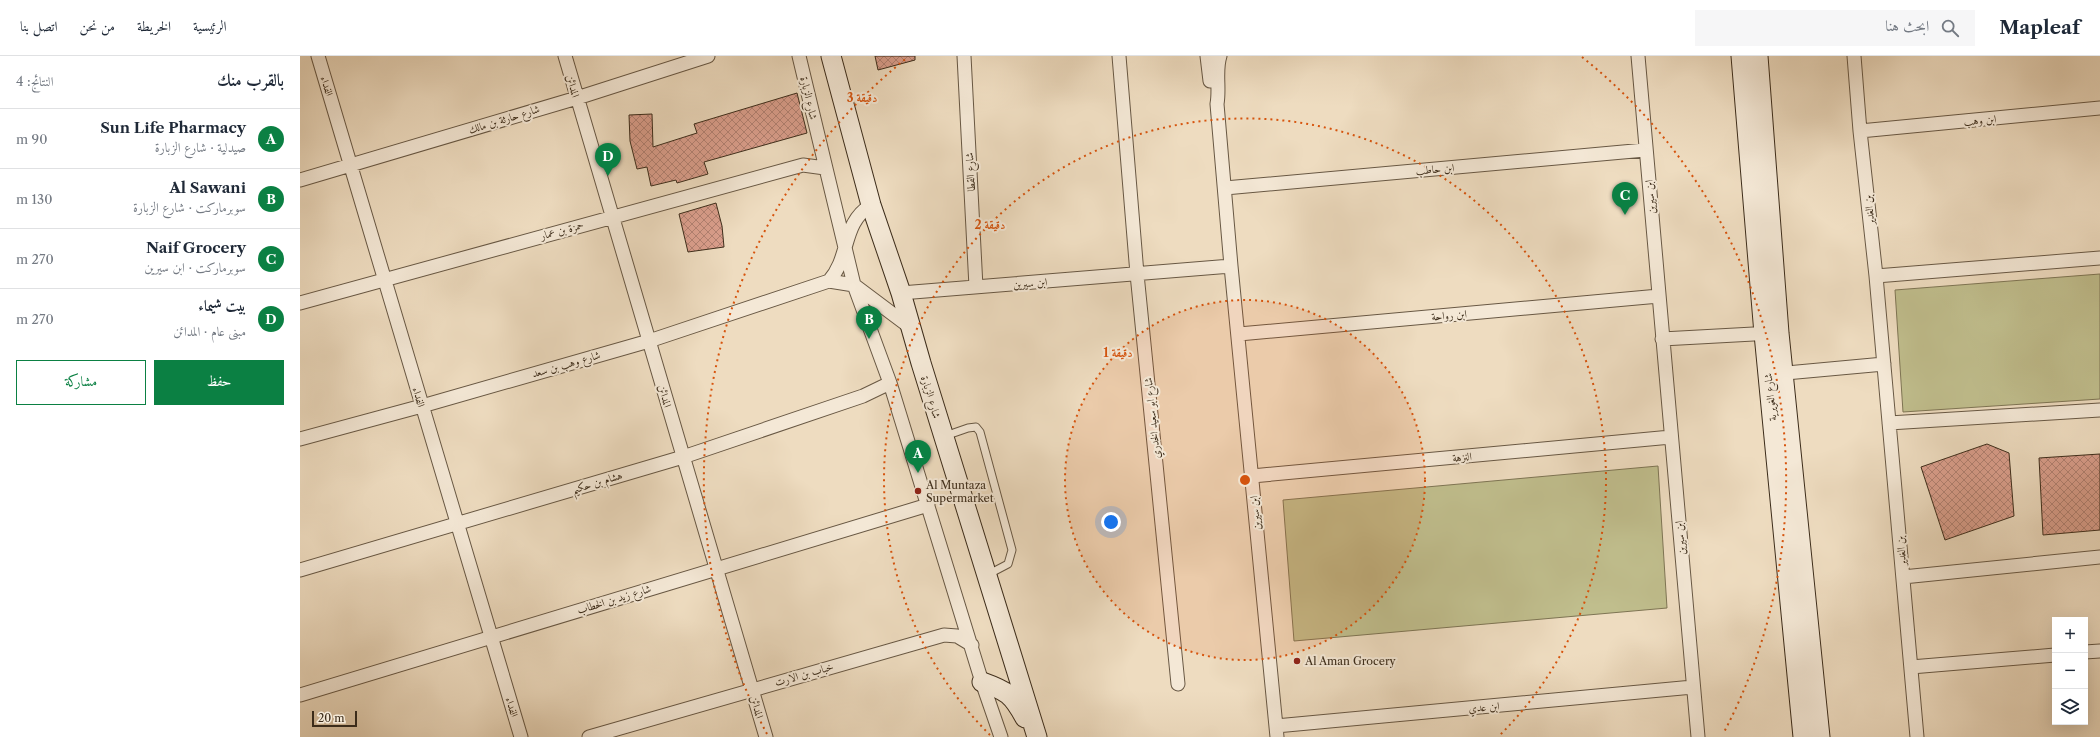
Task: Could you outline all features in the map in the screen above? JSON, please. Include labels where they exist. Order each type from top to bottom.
[{"type":"street","name":"الفداء","points":[[318,56],[521,737]]},
{"type":"street","name":"المدائن","points":[[565,56],[766,737]]},
{"type":"street","name":"شارع حارثة بن مالك","points":[[300,180],[577,98],[708,56]]},
{"type":"street","name":"شارع الزبارة","points":[[799,56],[854,285],[890,383],[972,645],[997,734]]},
{"type":"street","name":"شارع الزبارة","points":[[831,56],[871,205],[901,293],[1036,737]]},
{"type":"street","name":"شارع القطا","points":[[964,56],[976,287]]},
{"type":"street","name":"شارع ابو سعيد الخدري","points":[[1119,56],[1137,274],[1178,684]]},
{"type":"street","name":"ابن سيرين","points":[[1207,56],[1211,89],[1217,104]]},
{"type":"street","name":"ابن سيرين","points":[[1220,56],[1217,67],[1219,88],[1217,104],[1231,266],[1239,334],[1276,732]]},
{"type":"street","name":"ابن سيرين","points":[[1638,56],[1645,150],[1698,737]]},
{"type":"street","name":"شارع الغويرية","points":[[1741,56],[1772,333],[1808,708],[1803,737]]},
{"type":"street","name":"شارع الغويرية","points":[[1758,56],[1772,333]]},
{"type":"street","name":"بن الغدير","points":[[1854,56],[1860,131],[1876,276],[1917,737]]},
{"type":"street","name":"ابن وهب","points":[[1860,131],[2100,108]]},
{"type":"street","name":"ابن حاطب","points":[[1225,188],[1645,150]]},
{"type":"street","name":"حمزة بن عمار","points":[[300,303],[803,165],[825,168]]},
{"type":"street","points":[[829,281],[839,266],[854,220],[871,205]]},
{"type":"street","points":[[1876,276],[2100,258]]},
{"type":"street","name":"ابن سيرين","points":[[901,293],[1231,266]]},
{"type":"street","name":"شارع وهب بن سعد","points":[[300,439],[422,406],[649,340],[829,281],[854,285],[910,326]]},
{"type":"street","name":"ابن رواحة","points":[[1239,334],[1659,296]]},
{"type":"street","points":[[1662,338],[1772,333]]},
{"type":"street","points":[[1776,374],[1884,364]]},
{"type":"street","name":"هشام بن حكيم","points":[[300,570],[683,457],[863,396],[890,383]]},
{"type":"street","points":[[1889,424],[2100,410]]},
{"type":"street","name":"النزهة","points":[[1252,476],[1671,437]]},
{"type":"street","name":"شارع زيد بن الخطاب","points":[[300,695],[928,505]]},
{"type":"street","points":[[1903,577],[2100,557]]},
{"type":"street","name":"خباب بن الارت","points":[[590,737],[752,689],[944,635],[957,636],[972,645]]},
{"type":"street","points":[[2088,652],[2100,651]]},
{"type":"street","points":[[1911,667],[2052,655]]},
{"type":"street","points":[[982,682],[1005,691],[1015,701],[1036,737]]},
{"type":"street","name":"ابن عدي","points":[[1276,732],[1693,687]]},
{"type":"street","name":"شارع الغويرية","points":[[1808,708],[1820,737]]},
{"type":"lane","points":[[944,437],[968,428],[976,428],[980,432],[1012,550],[1008,564],[987,575]]},
{"type":"shaded area","points":[[2100,274],[2100,399],[1903,412],[1895,290]]},
{"type":"shaded area","points":[[1658,466],[1667,608],[1294,641],[1283,500]]},
{"type":"building","points":[[875,56],[915,56],[915,60],[878,70]]},
{"type":"building","points":[[797,93],[807,133],[704,162],[708,174],[677,183],[676,180],[651,186],[647,167],[637,169],[630,141],[629,115],[652,114],[653,147],[697,133],[694,124]]},
{"type":"building","points":[[716,203],[722,226],[724,247],[688,252],[679,214]]},
{"type":"building","points":[[1987,444],[2009,453],[2014,516],[1945,540],[1921,467]]},
{"type":"building","points":[[2100,454],[2100,530],[2043,535],[2039,458]]},
{"type":"place","name":"بيت شيماء","points":[[608,176]]},
{"type":"place","name":"Naif Grocery","points":[[1625,215]]},
{"type":"place","name":"Al Sawani","points":[[869,339]]},
{"type":"place","name":"Sun Life Pharmacy","points":[[918,473]]},
{"type":"place","name":"Al Muntaza Supermarket","points":[[918,491]]},
{"type":"place","name":"Al Aman Grocery","points":[[1297,661]]}]
